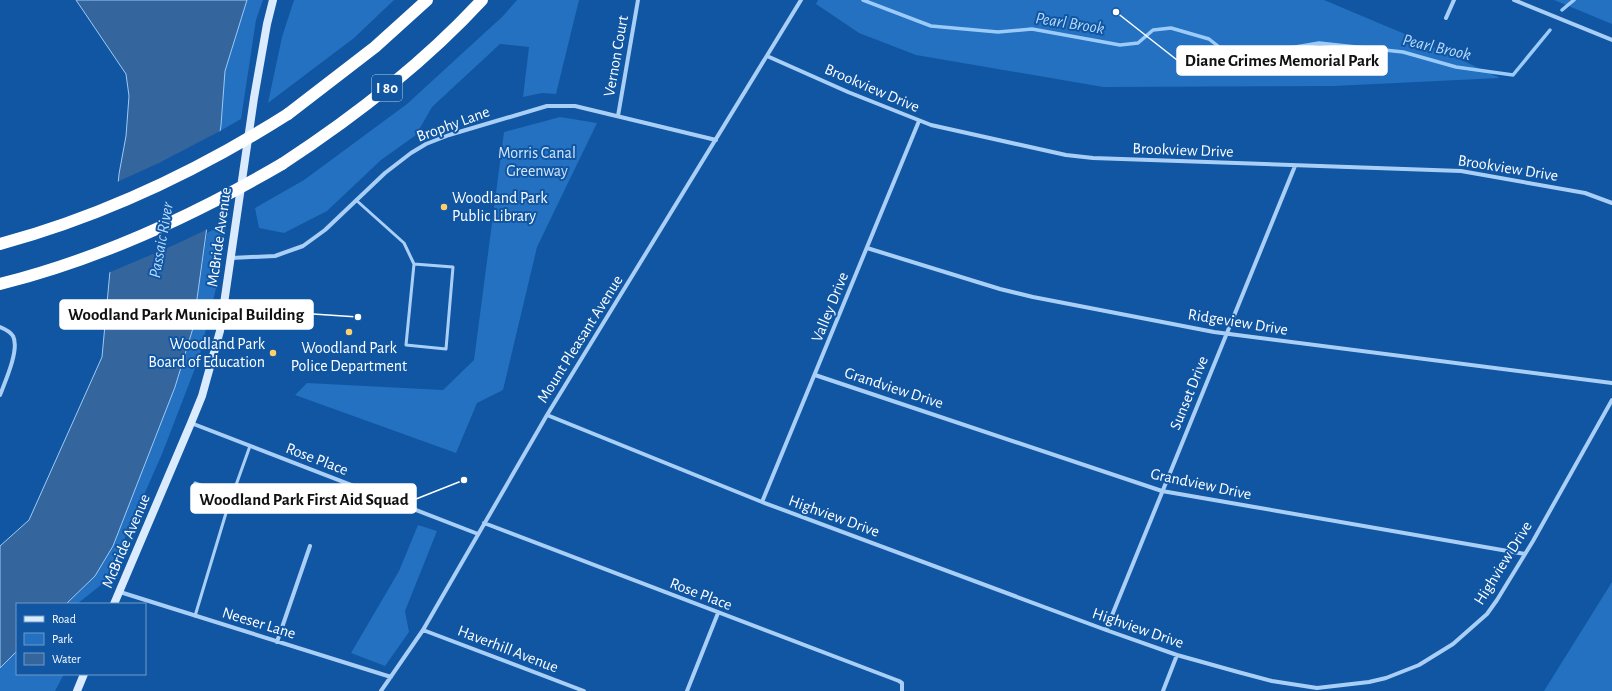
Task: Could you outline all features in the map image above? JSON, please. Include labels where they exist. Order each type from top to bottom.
[{"type":"highway","name":"I 80","points":[[0,244],[54,228],[135,197],[213,159],[288,114],[375,47],[427,0]]},
{"type":"highway","name":"I 80","points":[[0,284],[54,269],[133,240],[209,205],[282,164],[346,121],[382,93],[416,64],[482,0]]},
{"type":"main road","name":"McBride Avenue","points":[[114,603],[202,396],[220,331],[255,91],[267,24],[273,0]]},
{"type":"main road","points":[[77,691],[84,675]]},
{"type":"street","name":"Vernon Court","points":[[618,116],[638,0]]},
{"type":"street","name":"Mount Pleasant Avenue","points":[[381,691],[423,630],[547,415],[801,0]]},
{"type":"street","points":[[1446,18],[1454,0]]},
{"type":"street","points":[[1514,0],[1612,40]]},
{"type":"street","name":"Brookview Drive","points":[[767,56],[848,92],[931,125],[1066,155],[1093,158],[1461,171],[1585,193],[1612,203]]},
{"type":"street","name":"Brophy Lane","points":[[230,258],[275,256],[302,246],[325,230],[381,177],[411,153],[426,144],[449,135],[547,106],[575,106],[716,140]]},
{"type":"street","name":"Valley Drive","points":[[762,502],[919,121]]},
{"type":"street","name":"Sunset Drive","points":[[1106,630],[1295,166]]},
{"type":"street","name":"Ridgeview Drive","points":[[867,248],[1000,289],[1041,299],[1226,334],[1612,383]]},
{"type":"street","points":[[0,327],[8,331],[13,337],[15,346],[0,395]]},
{"type":"street","name":"Grandview Drive","points":[[815,375],[1162,491],[1525,554]]},
{"type":"street","name":"Highview Drive","points":[[547,415],[762,502],[1106,630],[1177,655],[1265,679],[1317,688],[1352,685],[1386,678],[1419,665],[1464,636],[1487,614],[1525,554],[1612,400]]},
{"type":"street","name":"Rose Place","points":[[191,423],[478,534]]},
{"type":"street","name":"Rose Place","points":[[484,523],[899,681],[902,683],[902,691]]},
{"type":"street","points":[[277,642],[310,546]]},
{"type":"street","name":"Neeser Lane","points":[[120,592],[391,677]]},
{"type":"street","points":[[687,691],[718,613]]},
{"type":"street","name":"Haverhill Avenue","points":[[423,630],[584,691]]},
{"type":"street","points":[[1163,691],[1177,655]]},
{"type":"lane","points":[[356,200],[404,244],[414,264],[406,345],[446,349],[453,267],[414,264]]},
{"type":"lane","points":[[195,616],[232,496],[250,446]]},
{"type":"lane","points":[[195,484],[232,496]]},
{"type":"green space","points":[[247,0],[263,0],[256,20],[241,119],[220,131],[225,71]]},
{"type":"green space","points":[[294,0],[394,0],[354,38],[268,103],[282,37]]},
{"type":"green space","points":[[517,0],[579,0],[556,94],[542,93],[523,97],[529,47],[500,44],[432,107],[416,135],[381,160],[327,211],[284,233],[259,228],[255,208],[304,180],[407,104],[503,16]]},
{"type":"green space","points":[[818,0],[1324,0],[1412,37],[1500,78],[1334,86],[1103,87],[916,55],[859,33],[816,4]]},
{"type":"green space","points":[[1554,0],[1612,0],[1612,24]]},
{"type":"green space","name":"Morris Canal Greenway","points":[[560,117],[597,123],[537,247],[503,390],[477,403],[456,453],[295,395],[307,383],[443,390],[474,360],[504,132]]},
{"type":"green space","points":[[226,223],[218,280],[199,358],[162,454],[106,581],[78,603],[67,603],[95,576],[113,546],[175,387],[193,328],[207,233]]},
{"type":"green space","points":[[418,525],[437,531],[405,611],[409,632],[385,666],[351,653],[399,571]]},
{"type":"green space","points":[[1612,582],[1612,691],[1544,691]]},
{"type":"green space","points":[[16,652],[16,675],[63,675],[55,691],[0,691],[0,668]]},
{"type":"water","name":"Passaic River","points":[[76,0],[247,0],[225,71],[221,125],[193,328],[175,387],[113,546],[95,576],[67,603],[16,603],[16,652],[0,668],[0,546],[29,520],[102,357],[119,174],[126,136],[129,96],[126,74]]},
{"type":"pier","points":[[222,130],[210,228],[108,273],[117,182],[159,163]]},
{"type":"waterway","name":"Pearl Brook","points":[[863,0],[931,26],[998,32],[1032,29],[1120,45],[1138,43],[1153,30],[1171,28],[1209,39],[1233,58],[1253,59],[1272,51],[1319,43],[1403,52],[1456,67],[1513,75],[1550,30]]},
{"type":"waterway","name":"Pearl Brook","points":[[1562,10],[1574,0]]},
{"type":"place","name":"Diane Grimes Memorial Park","points":[[1116,12]]},
{"type":"place","name":"Woodland Park Public Library","points":[[444,207]]},
{"type":"place","name":"Woodland Park Municipal Building","points":[[358,317]]},
{"type":"place","name":"Woodland Park Police Department","points":[[349,332]]},
{"type":"place","name":"Woodland Park Board of Education","points":[[273,353]]},
{"type":"place","name":"Woodland Park First Aid Squad","points":[[464,480]]}]
